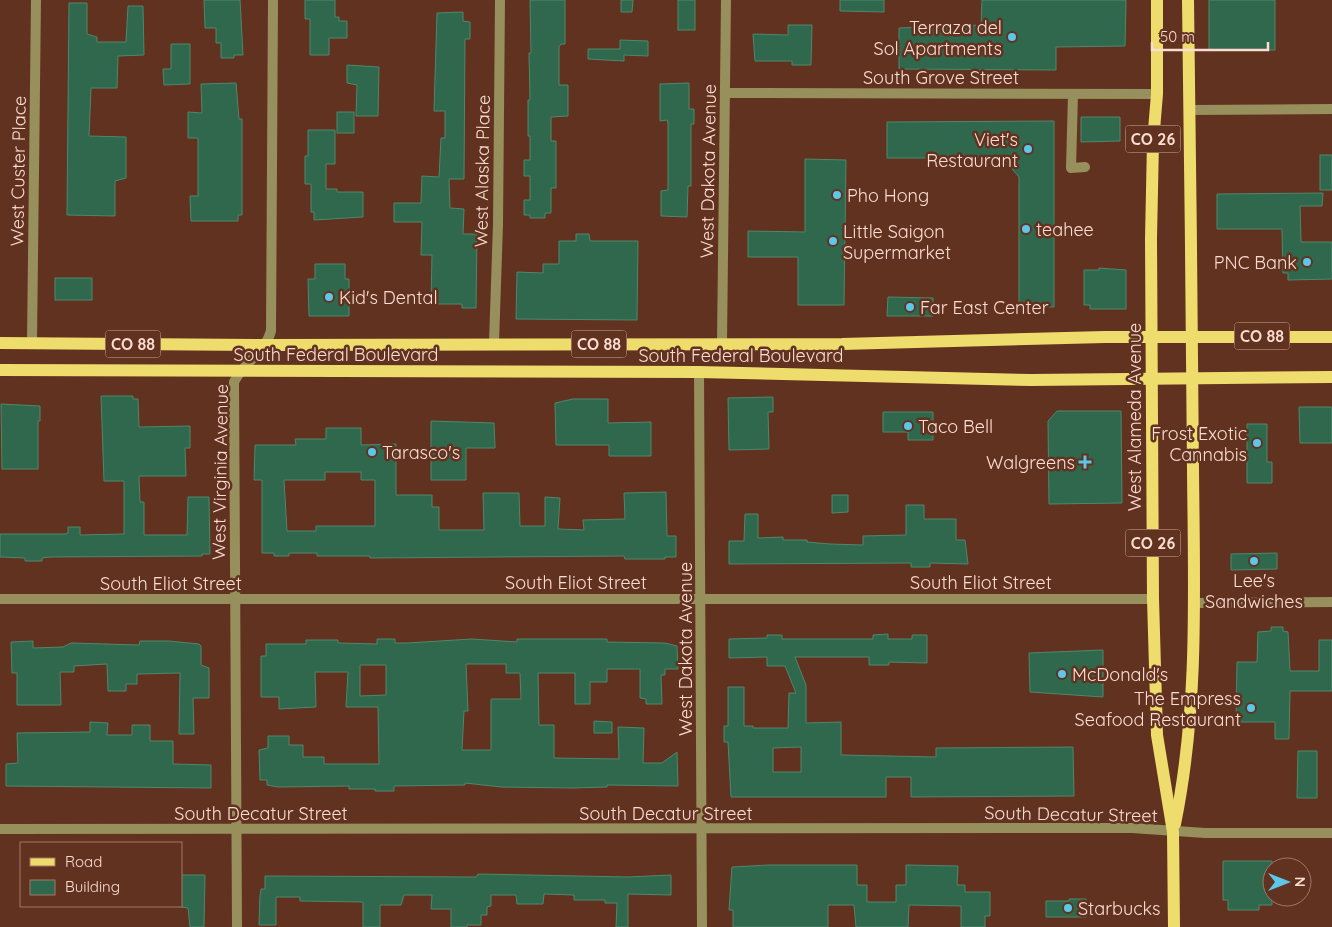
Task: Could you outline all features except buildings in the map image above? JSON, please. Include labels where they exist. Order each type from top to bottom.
[{"type":"main road","name":"West Alameda Avenue","points":[[1158,0],[1157,94],[1151,184],[1153,599],[1157,734],[1173,832],[1174,927]]},
{"type":"main road","name":"West Alameda Avenue","points":[[1173,832],[1184,778],[1190,730],[1194,603],[1188,0]]},
{"type":"main road","name":"South Federal Boulevard","points":[[0,343],[267,345],[722,342],[852,344],[1192,336],[1332,337]]},
{"type":"main road","name":"South Federal Boulevard","points":[[0,370],[699,372],[1031,380],[1192,380],[1332,377]]},
{"type":"street","name":"West Custer Place","points":[[32,342],[36,0]]},
{"type":"street","points":[[267,345],[271,331],[273,0]]},
{"type":"street","name":"West Alaska Place","points":[[494,343],[498,224],[500,0]]},
{"type":"street","name":"West Dakota Avenue","points":[[722,342],[726,0]]},
{"type":"street","name":"South Grove Street","points":[[726,93],[1157,94]]},
{"type":"street","points":[[1073,94],[1071,168],[1085,167]]},
{"type":"street","points":[[1189,110],[1332,109]]},
{"type":"street","name":"West Virginia Avenue","points":[[236,927],[234,382],[240,371],[267,345]]},
{"type":"street","name":"West Dakota Avenue","points":[[699,372],[702,927]]},
{"type":"street","name":"South Eliot Street","points":[[0,599],[701,597],[1153,599]]},
{"type":"street","points":[[1194,603],[1332,602]]},
{"type":"street","name":"South Decatur Street","points":[[0,828],[237,830],[1132,828],[1173,832],[1332,833]]},
{"type":"place","name":"Terraza del Sol Apartments","points":[[1012,37]]},
{"type":"place","name":"Viet's Restaurant","points":[[1028,149]]},
{"type":"place","name":"Pho Hong","points":[[837,195]]},
{"type":"place","name":"teahee","points":[[1026,229]]},
{"type":"place","name":"Little Saigon Supermarket","points":[[833,241]]},
{"type":"place","name":"PNC Bank","points":[[1307,262]]},
{"type":"place","name":"Kid's Dental","points":[[329,297]]},
{"type":"place","name":"Far East Center","points":[[910,307]]},
{"type":"place","name":"Taco Bell","points":[[908,426]]},
{"type":"place","name":"Frost Exotic Cannabis","points":[[1257,443]]},
{"type":"place","name":"Tarasco's","points":[[372,452]]},
{"type":"place","name":"Walgreens","points":[[1085,462]]},
{"type":"place","name":"Lee's Sandwiches","points":[[1254,561]]},
{"type":"place","name":"McDonald's","points":[[1062,674]]},
{"type":"place","name":"The Empress Seafood Restaurant","points":[[1251,708]]},
{"type":"place","name":"Starbucks","points":[[1068,908]]}]
